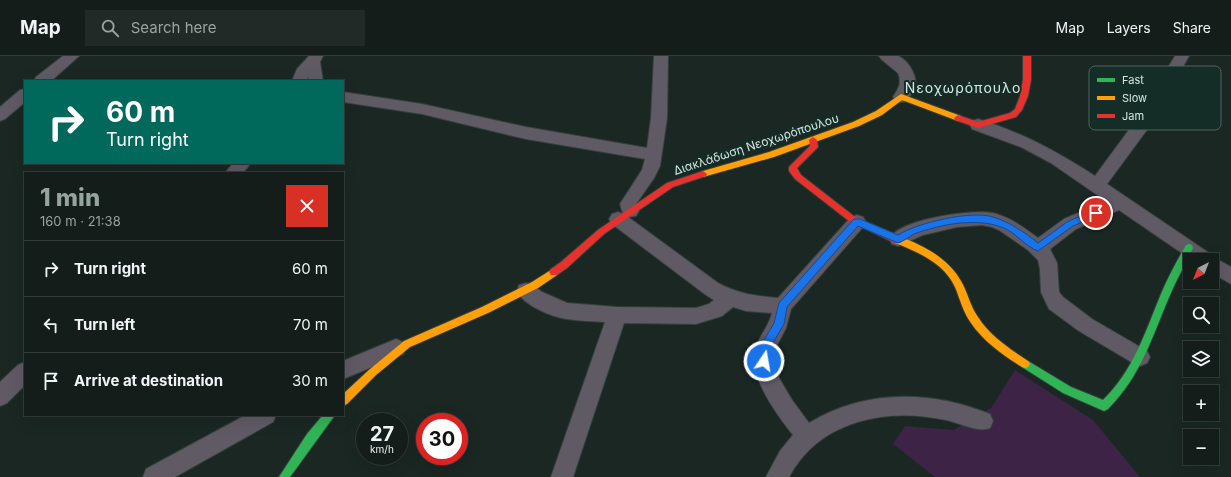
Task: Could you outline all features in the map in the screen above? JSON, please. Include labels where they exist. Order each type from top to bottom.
[{"type":"street","points":[[42,80],[72,56]]},
{"type":"street","points":[[661,56],[659,118],[654,155],[648,174],[630,200],[624,215],[712,289],[729,299],[739,303],[782,306]]},
{"type":"street","points":[[886,56],[902,68],[907,76],[908,88],[901,96],[1027,143],[1046,153],[1196,253]]},
{"type":"street","points":[[978,125],[1006,117],[1019,109],[1022,104],[1026,84],[1027,56]]},
{"type":"street","points":[[1176,66],[1182,56]]},
{"type":"street","points":[[299,80],[302,73],[314,59]]},
{"type":"street","points":[[314,59],[316,80]]},
{"type":"street","points":[[0,115],[24,95]]},
{"type":"street","name":"Διακλάδωση Νεοχωρόπουλου","points":[[344,400],[407,344],[526,291],[552,275],[601,232],[660,191],[684,179],[760,158],[856,124],[879,113],[901,96]]},
{"type":"street","points":[[344,97],[422,109],[526,133],[654,155]]},
{"type":"street","points":[[1097,186],[1137,130]]},
{"type":"street","points":[[813,139],[815,144],[814,146],[795,165],[793,171],[813,189],[857,222],[898,240],[939,261],[955,278],[974,320],[1002,348],[1048,378],[1091,402],[1104,406],[1112,400],[1140,357],[1174,274],[1189,248]]},
{"type":"street","points":[[234,172],[242,164]]},
{"type":"street","points":[[1038,248],[1070,224],[1121,202]]},
{"type":"street","points":[[898,240],[910,232],[937,224],[981,219],[1002,223],[1038,248],[1046,257],[1050,273],[1048,289],[1056,302],[1079,320],[1140,357]]},
{"type":"street","points":[[807,437],[773,388],[767,375],[764,361],[765,347],[779,324],[782,306],[857,222]]},
{"type":"street","points":[[1219,268],[1231,276]]},
{"type":"street","points":[[526,291],[535,298],[567,311],[617,315],[696,316],[714,310],[729,299]]},
{"type":"street","points":[[562,477],[617,315]]},
{"type":"street","points":[[344,370],[407,344]]},
{"type":"street","points":[[0,396],[24,372]]},
{"type":"street","points":[[777,477],[791,454],[807,437],[822,427],[845,416],[884,407],[912,406],[957,412],[983,421]]},
{"type":"street","points":[[154,477],[264,416]]},
{"type":"street","points":[[284,477],[311,438],[329,416]]},
{"type":"shaded area","points":[[1015,370],[1093,420],[1140,477],[935,477],[893,444],[905,426],[954,430],[991,408]]},
{"type":"traffic: fast","points":[[1025,364],[1067,390],[1104,406],[1124,383],[1139,358],[1168,289],[1189,248]]},
{"type":"traffic: fast","points":[[284,477],[311,438],[329,416]]},
{"type":"traffic: slow","points":[[703,174],[771,155],[856,124],[879,113],[901,97],[958,118]]},
{"type":"traffic: slow","points":[[898,240],[932,256],[947,268],[958,284],[969,311],[979,327],[1011,355],[1025,364]]},
{"type":"traffic: slow","points":[[344,400],[373,372],[407,344],[485,310],[535,285],[554,272]]},
{"type":"traffic: jam","points":[[958,118],[978,125],[1013,115],[1018,110],[1024,96],[1027,80],[1027,56]]},
{"type":"traffic: jam","points":[[813,140],[814,147],[793,167],[793,171],[798,177],[852,219],[898,240]]},
{"type":"traffic: jam","points":[[554,272],[601,232],[670,185],[703,174]]},
{"type":"district","name":"Νεοχωρόπουλο","points":[[963,87]]},
{"type":"route","points":[[764,361],[765,347],[779,324],[782,306],[857,222],[898,240],[917,229],[937,224],[972,219],[991,220],[1002,223],[1011,228],[1038,248],[1060,230],[1096,213]]}]
